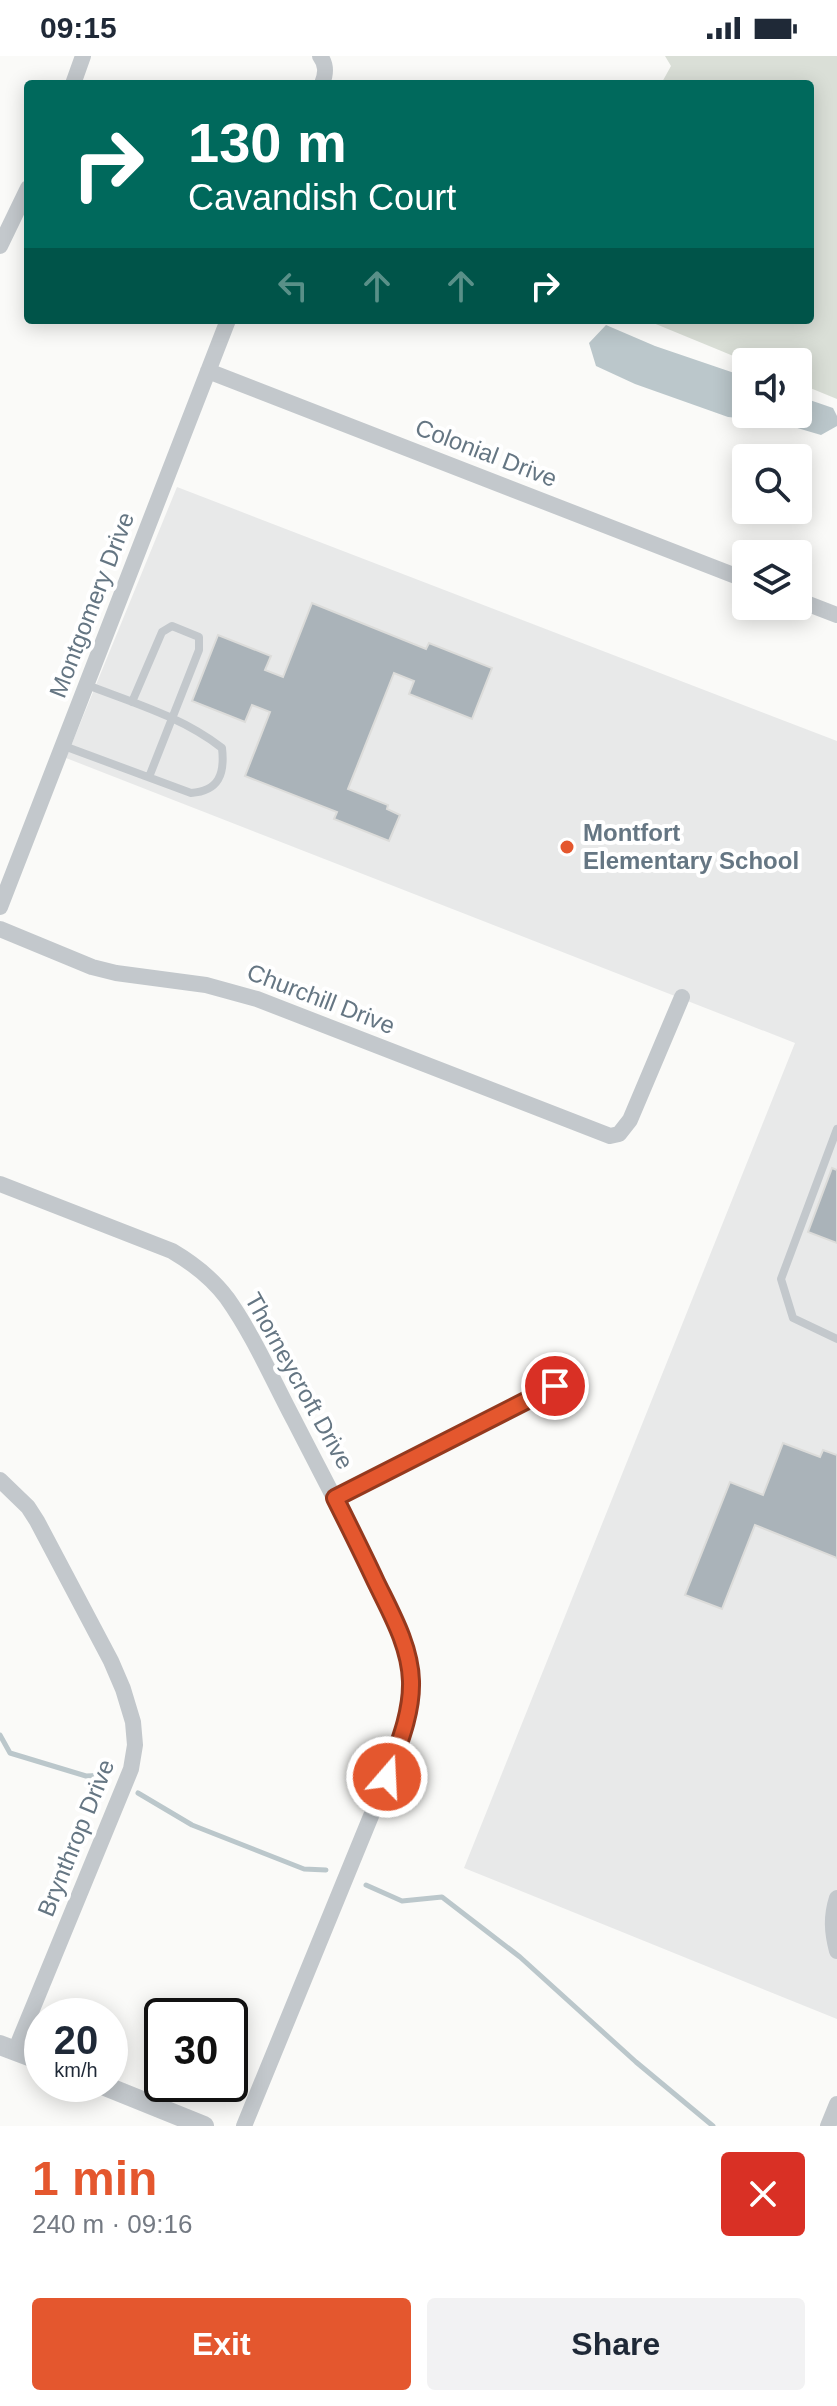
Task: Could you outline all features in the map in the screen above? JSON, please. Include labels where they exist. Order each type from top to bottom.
[{"type":"street","points":[[74,80],[83,56]]},
{"type":"street","points":[[322,59],[322,80]]},
{"type":"street","points":[[0,246],[24,196]]},
{"type":"street","name":"Montgomery Drive","points":[[0,907],[226,324]]},
{"type":"street","name":"Colonial Drive","points":[[208,371],[732,575]]},
{"type":"street","points":[[812,605],[837,615]]},
{"type":"street","name":"Churchill Drive","points":[[0,929],[92,967],[206,985],[257,999],[604,1135],[619,1134],[630,1120],[682,997]]},
{"type":"street","name":"Thorneycroft Drive","points":[[0,1184],[172,1251],[195,1265],[217,1285],[238,1315],[335,1498],[399,1633],[408,1659],[410,1703],[387,1777],[244,2126]]},
{"type":"street","points":[[335,1498],[555,1386]]},
{"type":"street","name":"Brynthrop Drive","points":[[0,1480],[22,1500],[37,1521],[111,1661],[133,1722],[135,1745],[131,1769],[8,2048]]},
{"type":"street","points":[[837,1898],[832,1914],[832,1930],[837,1951]]},
{"type":"street","points":[[128,2095],[204,2126]]},
{"type":"street","points":[[828,2126],[837,2104]]},
{"type":"lane","points":[[132,702],[162,632],[172,626],[199,637],[199,650],[149,777]]},
{"type":"lane","points":[[64,746],[191,793],[204,792],[217,784],[224,764],[222,748],[172,717],[87,685]]},
{"type":"lane","points":[[837,1129],[781,1279],[793,1318],[837,1339]]},
{"type":"shaded area","points":[[665,56],[837,56],[837,399],[812,389],[812,348],[732,348],[732,355],[656,324],[814,324],[814,80],[663,80],[671,66]]},
{"type":"shaded area","points":[[606,325],[655,346],[732,372],[732,417],[635,384],[596,366],[589,343]]},
{"type":"shaded area","points":[[812,401],[833,408],[837,416],[837,426],[821,435],[797,428],[812,428]]},
{"type":"shaded area","points":[[177,487],[837,741],[837,2019],[464,1868],[795,1043],[66,758]]},
{"type":"building","points":[[312,603],[426,649],[429,643],[492,668],[472,719],[409,694],[414,681],[394,673],[348,789],[388,805],[387,809],[400,815],[389,841],[334,819],[337,812],[245,776],[270,712],[252,705],[245,722],[192,701],[218,635],[271,656],[265,670],[283,677]]},
{"type":"building","points":[[832,1168],[837,1170],[837,1243],[808,1232]]},
{"type":"building","points":[[783,1443],[820,1457],[823,1450],[837,1455],[837,1558],[755,1525],[722,1609],[685,1595],[730,1482],[763,1495]]},
{"type":"waterway","points":[[0,1735],[10,1753],[86,1776],[108,1775]]},
{"type":"waterway","points":[[138,1793],[192,1825],[304,1869],[326,1870]]},
{"type":"waterway","points":[[366,1885],[402,1901],[442,1897],[520,1957],[636,2062],[713,2126]]},
{"type":"place","name":"Montfort Elementary School","points":[[567,847]]},
{"type":"route","points":[[387,1777],[410,1703],[408,1659],[392,1613],[335,1498],[555,1386]]}]
